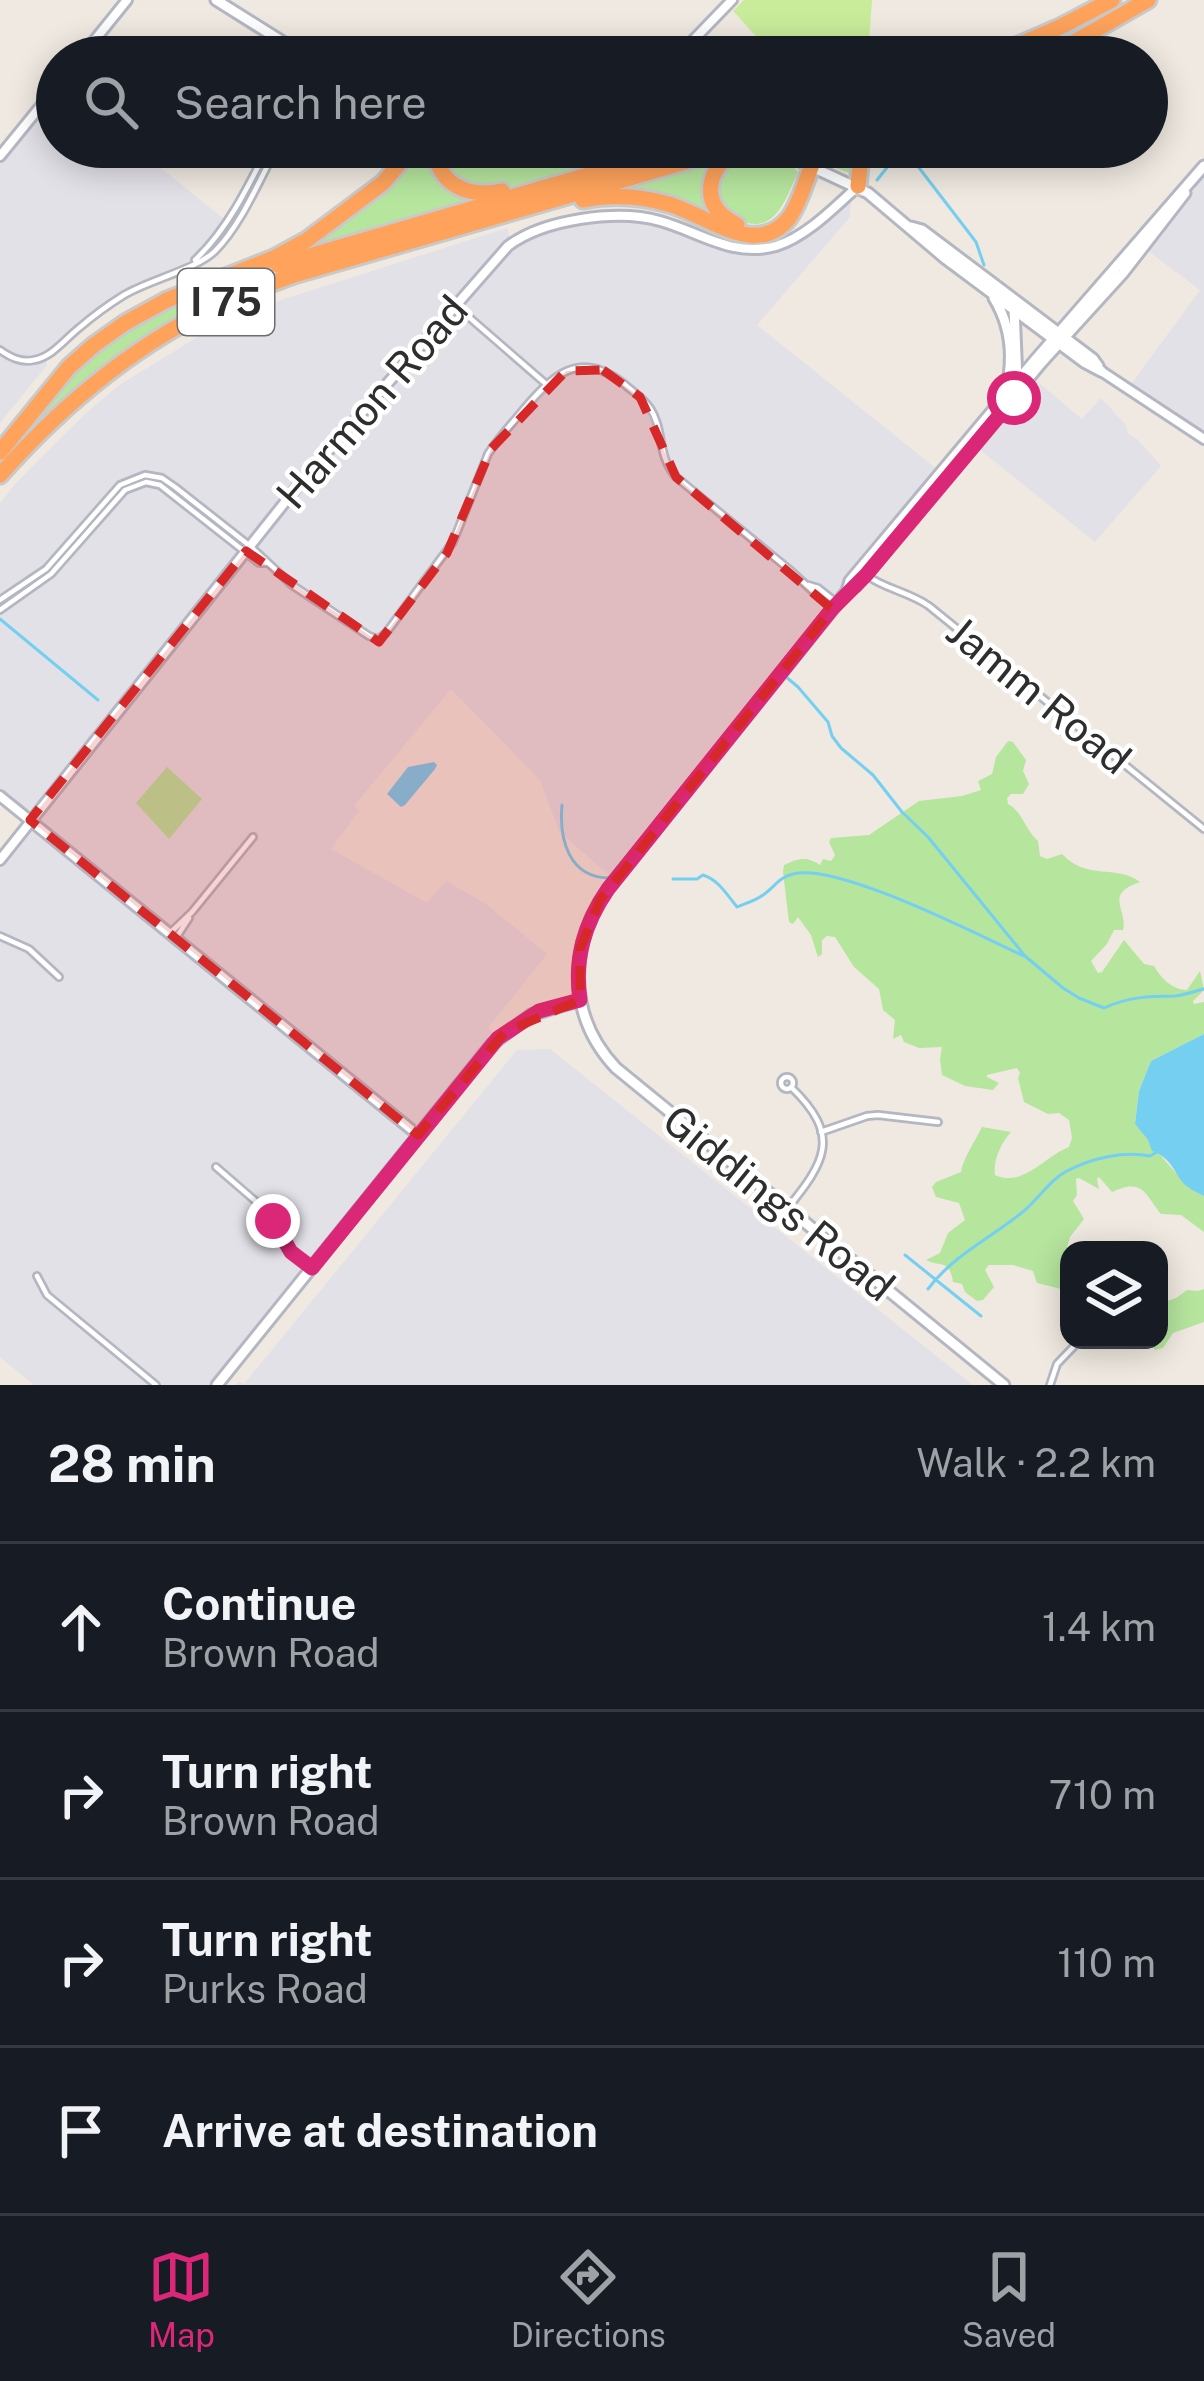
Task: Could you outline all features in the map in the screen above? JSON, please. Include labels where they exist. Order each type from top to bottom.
[{"type":"highway","points":[[1042,36],[1112,0]]},
{"type":"highway","points":[[1084,36],[1148,0]]},
{"type":"highway","points":[[197,288],[307,240],[383,183],[396,168]]},
{"type":"highway","points":[[439,168],[460,189],[479,194],[595,168]]},
{"type":"highway","name":"I 75","points":[[0,452],[69,367],[124,322],[167,300],[609,168]]},
{"type":"highway","name":"I 75","points":[[0,475],[56,415],[103,376],[150,342],[222,303],[294,275],[667,168]]},
{"type":"highway","points":[[717,168],[712,199],[723,217],[744,227],[762,226],[780,214],[806,168]]},
{"type":"highway","points":[[533,208],[608,196],[632,197],[686,210],[744,236],[760,236],[790,217],[807,168]]},
{"type":"highway","points":[[858,186],[860,168]]},
{"type":"main road","points":[[216,0],[274,36]]},
{"type":"main road","points":[[217,1385],[487,1050],[505,1032],[539,1011],[580,1000],[580,949],[598,904],[1017,382],[1092,308],[1157,219],[1204,166]]},
{"type":"main road","points":[[817,168],[858,186],[991,294],[1093,359],[1101,371]]},
{"type":"main road","points":[[863,572],[919,514],[1186,188]]},
{"type":"main road","points":[[911,227],[922,230],[1059,339]]},
{"type":"main road","points":[[991,294],[1008,332],[1010,374],[1002,401]]},
{"type":"main road","points":[[1009,296],[1015,312],[1014,398]]},
{"type":"main road","points":[[919,514],[948,475],[946,469]]},
{"type":"main road","name":"Giddings Road","points":[[580,1000],[591,1033],[614,1066],[1004,1385]]},
{"type":"street","points":[[98,36],[127,0]]},
{"type":"street","points":[[697,36],[732,0]]},
{"type":"street","points":[[0,156],[36,112]]},
{"type":"street","points":[[260,172],[261,168]]},
{"type":"street","points":[[0,350],[19,360],[38,360],[126,294],[205,259],[219,247],[263,168]]},
{"type":"street","name":"Harmon Road","points":[[0,860],[301,482],[508,246],[539,229],[594,218],[639,217],[731,248],[758,250],[796,236],[858,186]]},
{"type":"street","points":[[455,305],[546,384]]},
{"type":"street","points":[[0,610],[51,574],[125,490],[137,484],[160,484],[302,592],[373,638],[382,636],[447,553],[491,449],[546,384],[566,370],[591,367],[611,374],[640,397],[654,415],[663,458],[676,476],[808,585],[818,588],[834,606]]},
{"type":"street","points":[[1101,371],[1204,439]]},
{"type":"street","points":[[0,600],[46,569],[120,485],[136,477],[162,478],[248,549]]},
{"type":"street","name":"Jamm Road","points":[[863,572],[878,584],[929,606],[1204,829]]},
{"type":"street","points":[[0,796],[418,1135]]},
{"type":"street","points":[[173,936],[254,837]]},
{"type":"street","points":[[0,936],[29,949],[59,976]]},
{"type":"street","points":[[787,1209],[819,1166],[823,1148],[809,1108],[791,1087]]},
{"type":"street","points":[[821,1132],[878,1115],[938,1122]]},
{"type":"street","points":[[216,1167],[267,1210],[287,1246],[312,1268]]},
{"type":"street","points":[[37,1276],[47,1295],[156,1385]]},
{"type":"street","points":[[1051,1385],[1058,1364],[1072,1349]]},
{"type":"highlighted area","points":[[603,370],[640,397],[676,477],[832,609],[600,900],[580,949],[580,1000],[505,1032],[418,1135],[30,820],[246,551],[379,642],[447,553],[491,449],[566,371]]},
{"type":"shaded area","points":[[36,117],[36,168],[161,168],[224,219],[194,258],[100,307],[44,354],[47,365],[0,423],[0,161]]},
{"type":"shaded area","points":[[1204,177],[1204,434],[1132,383],[1200,290],[1148,251]]},
{"type":"shaded area","points":[[851,199],[850,217],[757,325],[938,470],[822,607],[611,877],[559,831],[540,780],[451,689],[354,806],[359,811],[331,849],[427,903],[446,881],[486,904],[547,954],[488,1028],[495,1034],[420,1123],[411,1125],[43,827],[41,813],[319,465],[511,247],[549,230],[600,220],[630,220],[666,227],[727,252],[759,254],[792,243]]},
{"type":"shaded area","points":[[507,228],[511,240],[303,475],[34,808],[23,810],[0,792],[0,503],[16,483],[118,386],[215,326],[259,307]]},
{"type":"shaded area","points":[[1037,381],[1082,419],[1101,398],[1161,466],[1095,542],[979,449]]},
{"type":"shaded area","points":[[32,831],[217,976],[407,1135],[212,1385],[34,1385],[0,1357],[0,869]]},
{"type":"shaded area","points":[[550,1049],[973,1385],[236,1385],[244,1384],[517,1050]]},
{"type":"green space","points":[[744,0],[872,0],[869,36],[756,36],[733,11]]},
{"type":"green space","points":[[389,168],[443,168],[476,196],[531,186],[289,254]]},
{"type":"green space","points":[[446,168],[583,168],[496,190],[451,179]]},
{"type":"green space","points":[[633,168],[647,168],[251,286],[29,432],[26,429],[97,352],[149,315],[201,293]]},
{"type":"green space","points":[[685,168],[716,168],[711,190],[714,205],[732,226],[745,230],[775,221],[801,183],[778,222],[755,232],[741,230],[665,200],[593,195]]},
{"type":"green space","points":[[726,168],[795,168],[798,172],[780,209],[753,224],[724,214],[714,182]]},
{"type":"green space","points":[[1008,741],[1026,760],[1023,771],[1029,784],[1023,794],[1007,798],[1038,841],[1040,856],[1047,859],[1062,854],[1081,867],[1140,882],[1122,892],[1123,930],[1114,930],[1091,961],[1098,973],[1124,940],[1144,964],[1154,966],[1176,988],[1187,990],[1200,971],[1204,990],[1193,1001],[1204,1002],[1204,1034],[1151,1061],[1139,1091],[1135,1124],[1176,1172],[1204,1196],[1204,1232],[1181,1215],[1161,1214],[1136,1187],[1112,1192],[1099,1177],[1099,1189],[1079,1178],[1073,1201],[1084,1219],[1069,1241],[1060,1241],[1060,1289],[1037,1283],[1033,1271],[989,1265],[985,1270],[994,1287],[977,1301],[962,1284],[953,1282],[947,1267],[926,1260],[940,1253],[948,1233],[965,1220],[959,1203],[936,1197],[932,1187],[961,1172],[982,1127],[1011,1132],[995,1164],[995,1175],[1005,1178],[1034,1169],[1069,1147],[1069,1120],[1024,1102],[1017,1068],[987,1075],[999,1083],[993,1090],[965,1086],[942,1075],[942,1047],[919,1048],[904,1042],[901,1035],[893,1039],[895,1020],[883,1010],[879,989],[854,967],[835,937],[822,940],[818,957],[798,917],[793,924],[789,922],[783,872],[784,865],[798,860],[820,865],[823,859],[831,861],[835,855],[831,838],[869,835],[919,801],[981,790],[978,781],[992,774],[996,757]]},
{"type":"green space","points":[[167,767],[202,799],[169,839],[136,803]]},
{"type":"green space","points":[[1204,1289],[1204,1322],[1173,1333],[1168,1340],[1168,1301],[1187,1290]]},
{"type":"water","points":[[434,762],[435,769],[405,805],[401,807],[387,794],[408,767]]},
{"type":"water","points":[[1204,1034],[1204,1196],[1152,1151],[1135,1124],[1139,1091],[1151,1061]]},
{"type":"waterway","points":[[877,180],[887,168]]},
{"type":"waterway","points":[[919,168],[976,242],[984,265]]},
{"type":"waterway","points":[[0,619],[98,700]]},
{"type":"waterway","points":[[785,676],[828,722],[841,748],[873,775],[928,837],[1025,956],[1063,988],[1104,1008],[1130,999],[1204,989]]},
{"type":"waterway","points":[[562,805],[562,831],[570,855],[585,872],[610,878]]},
{"type":"waterway","points":[[673,879],[709,877],[737,907],[793,874],[814,873],[873,889],[1024,956]]},
{"type":"waterway","points":[[928,1289],[949,1266],[1025,1210],[1061,1174],[1097,1159],[1157,1152]]},
{"type":"waterway","points":[[905,1255],[981,1316]]},
{"type":"route","points":[[273,1221],[291,1252],[312,1268],[498,1038],[539,1011],[580,1000],[578,970],[584,932],[608,889],[832,609],[1014,398]]}]
